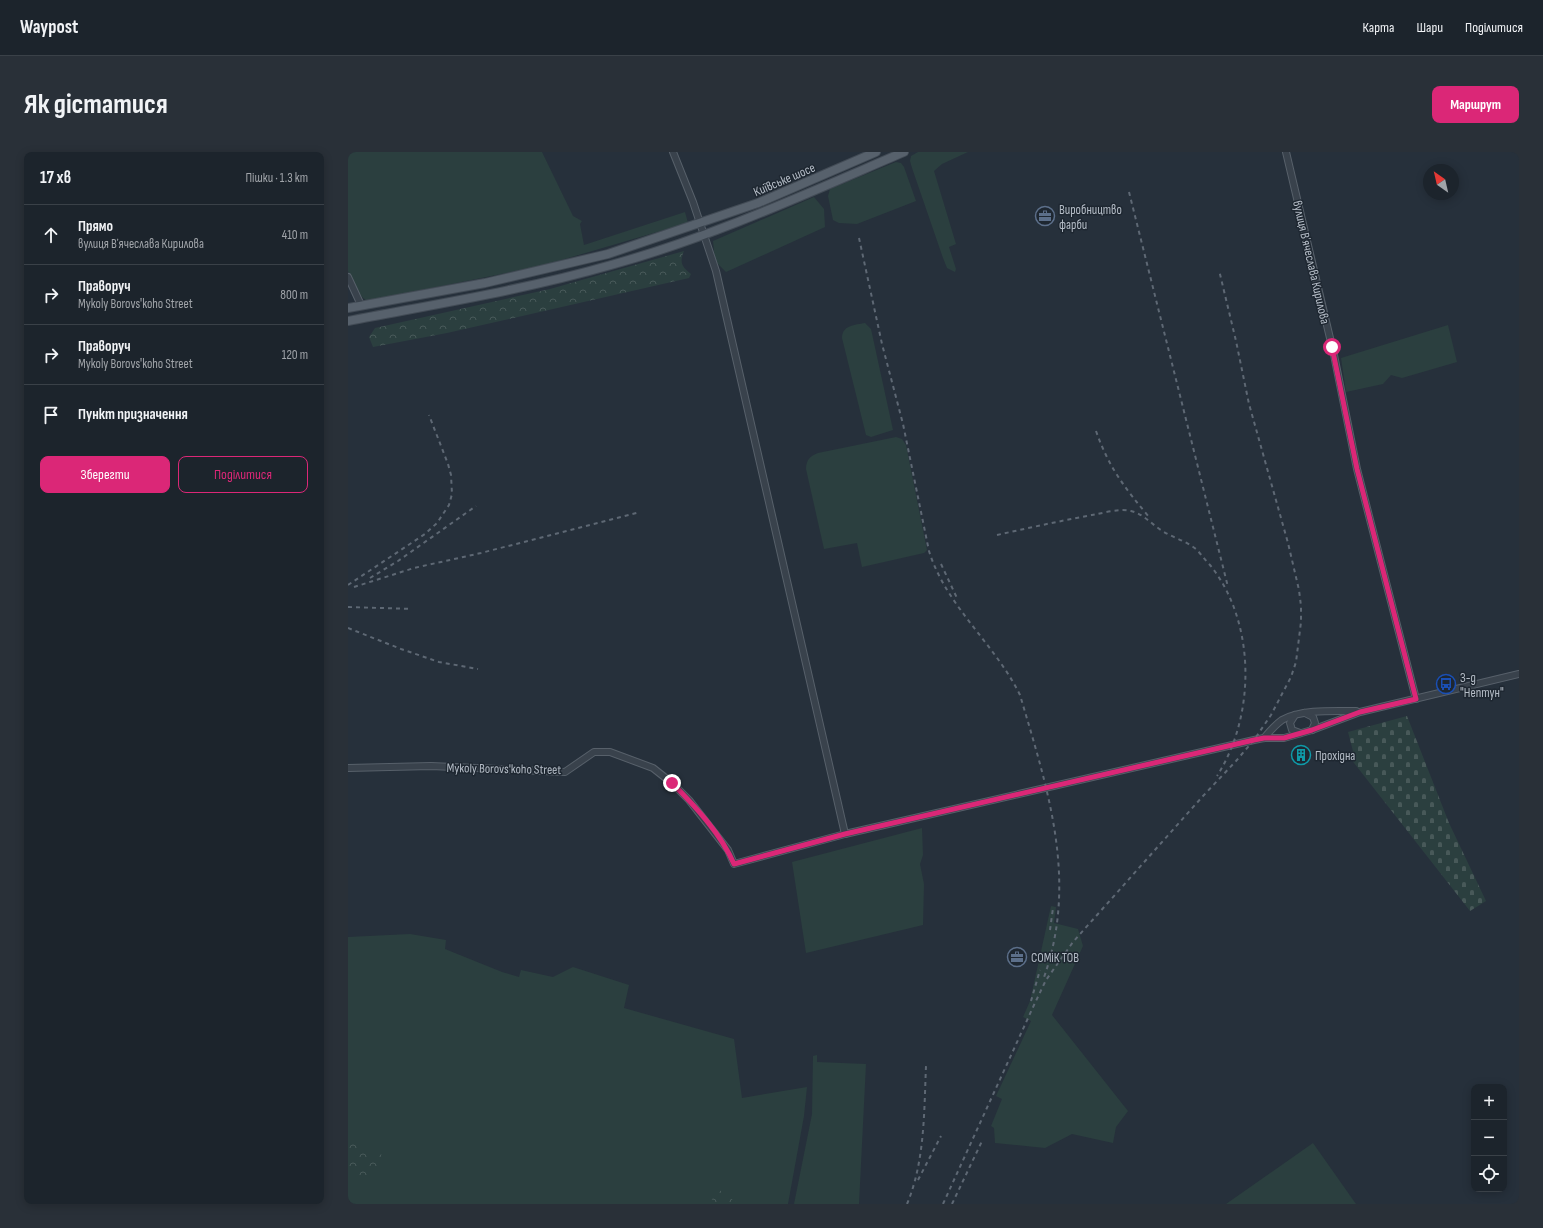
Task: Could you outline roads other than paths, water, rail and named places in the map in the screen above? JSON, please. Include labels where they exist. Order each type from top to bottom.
[{"type":"main road","name":"Київське шосе","points":[[348,308],[486,283],[546,270],[608,254],[700,224],[758,203],[876,152]]},
{"type":"main road","points":[[348,321],[488,295],[549,282],[612,265],[704,235],[749,218],[904,152]]},
{"type":"street","name":"вулиця Вʼячеслава Кирилова","points":[[1286,152],[1340,383],[1357,469],[1416,699]]},
{"type":"street","points":[[675,153],[716,271],[845,834]]},
{"type":"street","points":[[348,277],[361,305]]},
{"type":"street","name":"Mykoly Borovs'koho Street","points":[[348,768],[431,766],[565,772],[594,752],[610,752],[653,768],[672,783],[689,800],[728,850],[734,864],[845,834],[1264,738],[1284,738],[1312,730],[1360,712],[1519,674]]},
{"type":"street","name":"Mykoly Borovs'koho Street","points":[[1264,738],[1282,721],[1296,715],[1305,713],[1360,712]]},
{"type":"street","points":[[1305,713],[1313,717],[1315,723],[1312,730]]},
{"type":"street","points":[[1296,715],[1290,723],[1292,730],[1300,733]]},
{"type":"railway","points":[[1129,192],[1228,587]]},
{"type":"railway","points":[[859,238],[882,344],[903,424],[929,551],[947,590],[1010,676],[1020,695],[1049,801],[1056,836],[1059,872],[1059,907],[1053,944],[1043,980]]},
{"type":"railway","points":[[943,1204],[1046,980],[1073,942],[1254,740],[1271,715],[1291,677],[1296,662],[1301,622],[1299,590],[1288,543],[1249,404],[1219,270]]},
{"type":"railway","points":[[348,585],[425,534],[437,523],[449,505],[452,494],[451,475],[429,415]]},
{"type":"railway","points":[[1096,431],[1106,456],[1118,477],[1149,517]]},
{"type":"railway","points":[[370,578],[398,561],[476,506]]},
{"type":"railway","points":[[997,535],[1106,512],[1126,510],[1136,512],[1164,532],[1188,544],[1198,551],[1210,565],[1225,588],[1236,613],[1243,641],[1245,669],[1244,697],[1239,725],[1230,752],[1217,776]]},
{"type":"railway","points":[[354,587],[414,568],[481,553],[640,512]]},
{"type":"railway","points":[[941,564],[957,598]]},
{"type":"railway","points":[[348,607],[412,609]]},
{"type":"railway","points":[[348,628],[439,662],[478,669]]},
{"type":"railway","points":[[1050,930],[1053,908]]},
{"type":"railway","points":[[1031,1001],[1040,970]]},
{"type":"railway","points":[[907,1204],[913,1188],[920,1154],[924,1119],[926,1066]]},
{"type":"railway","points":[[918,1180],[941,1136]]},
{"type":"railway","points":[[952,1204],[983,1139]]},
{"type":"place","name":"Виробництво фарби","points":[[1045,216]]},
{"type":"place","name":"З-д \"Нептун\"","points":[[1446,684]]},
{"type":"place","name":"Прохідна","points":[[1301,755]]},
{"type":"place","name":"СОМіК ТОВ","points":[[1017,957]]}]
